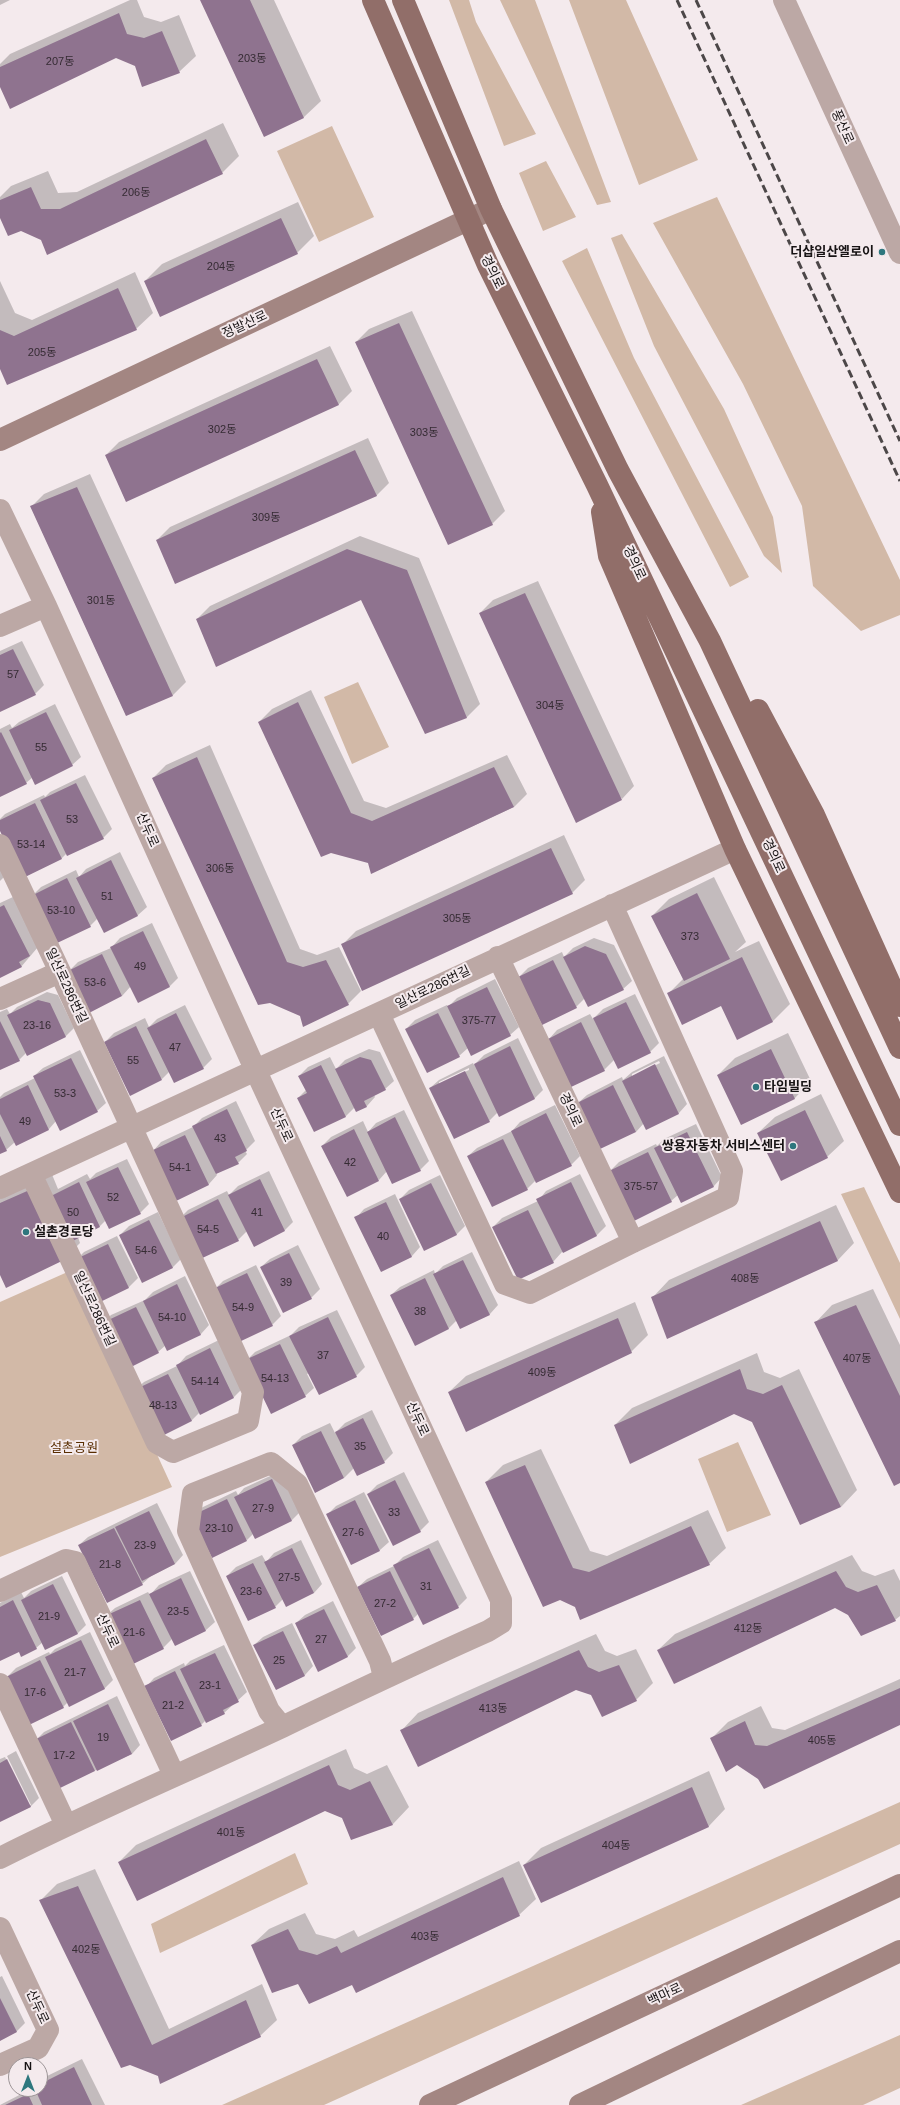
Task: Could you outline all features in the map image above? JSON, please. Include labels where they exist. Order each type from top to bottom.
[{"type":"main road","name":"경의로","points":[[373,0],[488,265],[597,485],[900,1125]]},
{"type":"main road","name":"경의로","points":[[402,0],[491,210],[618,470],[710,641],[900,1048]]},
{"type":"main road","name":"정발산로","points":[[0,440],[467,219],[491,210]]},
{"type":"main road","points":[[618,470],[646,498],[806,801],[900,1006]]},
{"type":"main road","points":[[597,485],[609,556],[736,849],[900,1192]]},
{"type":"main road","name":"백마로","points":[[430,2105],[900,1885]]},
{"type":"main road","points":[[580,2105],[900,1951]]},
{"type":"street","name":"풍산로","points":[[784,0],[900,253]]},
{"type":"street","name":"산두로","points":[[0,510],[46,606],[255,1069],[501,1600],[502,1623],[488,1631],[384,1677],[282,1727],[66,1825],[0,1858]]},
{"type":"street","points":[[0,626],[46,606]]},
{"type":"street","name":"일산로286번길","points":[[0,844],[252,1392],[248,1421],[173,1452],[157,1443],[31,1174]]},
{"type":"street","name":"일산로286번길","points":[[0,1188],[255,1069],[379,1014],[498,957],[736,849]]},
{"type":"street","points":[[379,1014],[505,1284],[530,1293],[728,1197],[732,1171],[612,905]]},
{"type":"street","name":"경의로","points":[[498,957],[633,1242]]},
{"type":"street","points":[[0,999],[60,972]]},
{"type":"street","points":[[282,1727],[269,1710],[188,1531],[193,1494],[271,1463],[297,1484],[380,1661],[384,1677]]},
{"type":"street","name":"산두로","points":[[0,1591],[66,1560],[75,1562],[174,1775]]},
{"type":"street","points":[[0,1684],[66,1825]]},
{"type":"street","name":"산두로","points":[[0,1928],[48,2030],[38,2048],[0,2065]]},
{"type":"green space","points":[[449,0],[469,0],[476,22],[536,134],[504,146]]},
{"type":"green space","points":[[500,0],[535,0],[611,202],[597,205]]},
{"type":"green space","points":[[569,0],[626,0],[698,160],[639,185]]},
{"type":"green space","points":[[332,126],[374,217],[319,242],[277,151]]},
{"type":"green space","points":[[546,161],[576,217],[543,231],[519,173]]},
{"type":"green space","points":[[717,197],[900,580],[900,615],[861,631],[813,586],[802,506],[743,384],[653,223]]},
{"type":"green space","points":[[622,234],[724,409],[773,517],[782,573],[764,556],[654,346],[611,238]]},
{"type":"green space","points":[[587,248],[634,358],[749,577],[730,587],[562,261]]},
{"type":"green space","points":[[358,682],[389,747],[352,764],[324,697]]},
{"type":"green space","points":[[864,1187],[900,1263],[900,1319],[841,1194]]},
{"type":"green space","name":"설촌공원","points":[[72,1270],[172,1487],[0,1557],[0,1302]]},
{"type":"green space","points":[[738,1442],[771,1515],[727,1532],[698,1459]]},
{"type":"green space","points":[[900,1802],[900,1844],[324,2105],[222,2105]]},
{"type":"green space","points":[[295,1853],[308,1884],[160,1953],[151,1924]]},
{"type":"green space","points":[[900,2035],[900,2088],[863,2105],[741,2105]]},
{"type":"building","points":[[200,0],[250,0],[304,118],[264,137]]},
{"type":"building","points":[[119,13],[127,34],[144,38],[162,31],[180,73],[142,87],[135,66],[116,58],[10,109],[0,87],[0,67]]},
{"type":"building","points":[[206,139],[223,174],[47,255],[41,240],[21,231],[8,236],[0,218],[0,200],[31,187],[41,209],[60,209]]},
{"type":"building","points":[[281,218],[298,254],[160,317],[144,281]]},
{"type":"building","points":[[118,288],[137,330],[7,385],[0,369],[0,330],[14,336]]},
{"type":"building","points":[[399,323],[493,525],[448,545],[355,342]]},
{"type":"building","points":[[317,359],[339,405],[126,502],[105,455]]},
{"type":"building","points":[[355,450],[377,496],[175,584],[156,540]]},
{"type":"building","points":[[77,487],[173,696],[126,716],[30,506]]},
{"type":"building","points":[[347,549],[407,570],[467,718],[425,734],[361,600],[216,667],[196,619]]},
{"type":"building","points":[[525,593],[622,800],[576,823],[479,613]]},
{"type":"building","points":[[13,649],[36,695],[0,712],[0,655]]},
{"type":"building","points":[[298,702],[351,813],[372,821],[494,767],[514,807],[371,874],[368,863],[331,853],[321,857],[258,722]]},
{"type":"building","points":[[46,712],[73,766],[35,785],[9,730]]},
{"type":"building","points":[[1,732],[27,784],[0,797],[0,733]]},
{"type":"building","points":[[197,757],[287,962],[303,967],[326,960],[349,1005],[303,1027],[300,1016],[270,1003],[258,1005],[152,778]]},
{"type":"building","points":[[76,783],[104,839],[67,856],[40,800]]},
{"type":"building","points":[[35,803],[62,859],[23,878],[0,831],[0,820]]},
{"type":"building","points":[[551,848],[573,894],[362,991],[341,944]]},
{"type":"building","points":[[111,860],[138,916],[104,933],[76,878]]},
{"type":"building","points":[[67,878],[91,927],[55,944],[31,896]]},
{"type":"building","points":[[697,893],[730,959],[684,981],[651,916]]},
{"type":"building","points":[[4,905],[30,956],[19,962],[22,967],[0,978],[0,907]]},
{"type":"building","points":[[143,931],[170,987],[138,1003],[110,947]]},
{"type":"building","points":[[585,946],[606,954],[624,990],[588,1007],[563,957]]},
{"type":"building","points":[[102,954],[122,996],[89,1013],[68,971]]},
{"type":"building","points":[[742,957],[773,1022],[737,1040],[721,1006],[682,1025],[667,993]]},
{"type":"building","points":[[553,960],[577,1008],[542,1025],[518,977]]},
{"type":"building","points":[[487,987],[511,1036],[471,1056],[447,1006]]},
{"type":"building","points":[[38,1000],[50,1003],[66,1037],[27,1056],[7,1015]]},
{"type":"building","points":[[626,1002],[651,1053],[618,1069],[593,1018]]},
{"type":"building","points":[[176,1013],[204,1069],[174,1083],[147,1028]]},
{"type":"building","points":[[438,1013],[460,1057],[427,1073],[405,1029]]},
{"type":"building","points":[[0,1021],[20,1061],[0,1070]]},
{"type":"building","points":[[581,1022],[605,1071],[571,1087],[548,1039]]},
{"type":"building","points":[[136,1026],[162,1080],[130,1096],[104,1042]]},
{"type":"building","points":[[510,1046],[535,1099],[499,1117],[474,1064]]},
{"type":"building","name":"타임빌딩","points":[[771,1049],[795,1099],[741,1125],[717,1075]]},
{"type":"building","points":[[360,1057],[371,1060],[386,1090],[364,1101],[367,1107],[356,1112],[335,1069]]},
{"type":"building","points":[[71,1058],[98,1112],[60,1131],[33,1076]]},
{"type":"building","points":[[655,1064],[679,1114],[646,1130],[622,1081]]},
{"type":"building","points":[[321,1065],[346,1117],[314,1132],[297,1098],[307,1093],[298,1076]]},
{"type":"building","points":[[465,1071],[490,1122],[454,1139],[429,1088]]},
{"type":"building","points":[[28,1085],[49,1130],[16,1146],[0,1114],[0,1099]]},
{"type":"building","points":[[613,1085],[636,1132],[600,1149],[577,1103]]},
{"type":"building","points":[[227,1109],[247,1151],[235,1157],[239,1164],[216,1174],[192,1126]]},
{"type":"building","name":"쌍용자동차 서비스센터","points":[[805,1110],[828,1158],[781,1181],[757,1133]]},
{"type":"building","points":[[546,1113],[572,1166],[536,1183],[511,1131]]},
{"type":"building","points":[[395,1117],[421,1171],[392,1184],[367,1132]]},
{"type":"building","points":[[354,1129],[379,1181],[347,1197],[321,1146]]},
{"type":"building","points":[[687,1132],[714,1187],[681,1203],[654,1148]]},
{"type":"building","points":[[185,1135],[209,1185],[176,1201],[151,1151]]},
{"type":"building","points":[[0,1136],[7,1151],[0,1154]]},
{"type":"building","points":[[503,1139],[528,1190],[492,1207],[467,1156]]},
{"type":"building","points":[[648,1152],[672,1202],[634,1221],[609,1171]]},
{"type":"building","points":[[118,1167],[141,1214],[109,1229],[86,1182]]},
{"type":"building","points":[[260,1179],[285,1231],[254,1247],[228,1195]]},
{"type":"building","points":[[79,1182],[100,1227],[67,1244],[45,1199]]},
{"type":"building","points":[[571,1182],[597,1236],[563,1253],[536,1199]]},
{"type":"building","points":[[431,1183],[457,1235],[424,1251],[399,1199]]},
{"type":"building","name":"설촌경로당","points":[[34,1188],[64,1260],[6,1288],[0,1275],[0,1203]]},
{"type":"building","points":[[218,1199],[239,1241],[198,1260],[178,1219]]},
{"type":"building","points":[[386,1202],[412,1257],[381,1272],[354,1217]]},
{"type":"building","points":[[528,1210],[554,1263],[518,1280],[492,1227]]},
{"type":"building","points":[[149,1220],[173,1268],[142,1283],[119,1235]]},
{"type":"building","points":[[820,1221],[838,1261],[667,1339],[651,1297]]},
{"type":"building","points":[[108,1244],[129,1288],[96,1304],[74,1260]]},
{"type":"building","points":[[289,1253],[312,1299],[283,1313],[260,1267]]},
{"type":"building","points":[[463,1260],[490,1315],[460,1329],[433,1274]]},
{"type":"building","points":[[247,1273],[273,1326],[239,1342],[213,1289]]},
{"type":"building","points":[[425,1278],[449,1329],[415,1346],[390,1295]]},
{"type":"building","points":[[177,1284],[201,1335],[167,1351],[143,1301]]},
{"type":"building","points":[[856,1305],[900,1396],[900,1483],[894,1486],[814,1322]]},
{"type":"building","points":[[136,1307],[159,1353],[125,1370],[102,1323]]},
{"type":"building","points":[[328,1317],[357,1377],[319,1395],[289,1336]]},
{"type":"building","points":[[618,1318],[632,1353],[466,1432],[448,1392]]},
{"type":"building","points":[[280,1344],[306,1397],[271,1414],[245,1360]]},
{"type":"building","points":[[210,1348],[234,1398],[200,1415],[176,1365]]},
{"type":"building","points":[[740,1369],[747,1389],[763,1394],[782,1385],[841,1507],[800,1525],[752,1422],[734,1414],[630,1464],[614,1425]]},
{"type":"building","points":[[168,1374],[192,1421],[158,1438],[134,1390]]},
{"type":"building","points":[[363,1418],[385,1463],[357,1476],[335,1432]]},
{"type":"building","points":[[321,1431],[344,1478],[315,1493],[292,1445]]},
{"type":"building","points":[[525,1465],[573,1568],[589,1572],[691,1526],[710,1565],[580,1620],[575,1607],[560,1600],[543,1607],[485,1482]]},
{"type":"building","points":[[272,1479],[292,1521],[255,1539],[234,1497]]},
{"type":"building","points":[[395,1480],[421,1532],[393,1546],[367,1494]]},
{"type":"building","points":[[227,1499],[247,1541],[212,1558],[191,1516]]},
{"type":"building","points":[[355,1500],[380,1551],[351,1565],[326,1514]]},
{"type":"building","points":[[149,1511],[175,1564],[142,1581],[115,1527]]},
{"type":"building","points":[[114,1528],[143,1585],[107,1603],[78,1545]]},
{"type":"building","points":[[292,1548],[314,1593],[286,1607],[264,1562]]},
{"type":"building","points":[[429,1548],[459,1608],[423,1625],[393,1565]]},
{"type":"building","points":[[253,1563],[276,1608],[248,1621],[226,1576]]},
{"type":"building","points":[[390,1571],[414,1620],[381,1636],[357,1587]]},
{"type":"building","points":[[836,1571],[846,1587],[858,1592],[877,1585],[896,1621],[861,1636],[848,1615],[835,1608],[674,1684],[657,1650]]},
{"type":"building","points":[[181,1578],[206,1631],[175,1646],[149,1594]]},
{"type":"building","points":[[53,1584],[78,1634],[45,1650],[21,1600]]},
{"type":"building","points":[[13,1600],[37,1649],[21,1657],[19,1652],[0,1661],[0,1607]]},
{"type":"building","points":[[140,1600],[164,1649],[129,1666],[105,1616]]},
{"type":"building","points":[[324,1609],[348,1657],[318,1672],[295,1623]]},
{"type":"building","points":[[283,1631],[305,1676],[276,1690],[253,1645]]},
{"type":"building","points":[[81,1640],[105,1689],[69,1707],[45,1657]]},
{"type":"building","points":[[579,1650],[588,1667],[599,1672],[619,1665],[637,1701],[602,1717],[591,1695],[576,1690],[418,1767],[400,1730]]},
{"type":"building","points":[[215,1653],[239,1702],[223,1710],[225,1714],[206,1723],[180,1669]]},
{"type":"building","points":[[40,1660],[64,1708],[29,1725],[6,1677]]},
{"type":"building","points":[[175,1671],[202,1726],[171,1741],[144,1686]]},
{"type":"building","points":[[900,1688],[900,1725],[764,1789],[758,1779],[737,1765],[726,1772],[710,1738],[745,1721],[755,1745],[767,1746]]},
{"type":"building","points":[[108,1704],[132,1754],[97,1771],[73,1721]]},
{"type":"building","points":[[71,1722],[95,1771],[58,1789],[34,1740]]},
{"type":"building","points":[[7,1759],[31,1807],[0,1822],[0,1763]]},
{"type":"building","points":[[329,1765],[338,1785],[350,1790],[370,1781],[393,1825],[351,1840],[342,1818],[325,1811],[137,1901],[118,1862]]},
{"type":"building","points":[[692,1787],[709,1827],[541,1903],[523,1865]]},
{"type":"building","points":[[503,1877],[520,1916],[356,1993],[352,1985],[309,2004],[298,1984],[272,1993],[251,1945],[288,1929],[299,1950],[317,1955],[337,1946],[341,1953]]},
{"type":"building","points":[[78,1886],[152,2045],[246,2000],[261,2037],[160,2084],[158,2076],[130,2065],[121,2068],[39,1900]]},
{"type":"building","points":[[0,1998],[17,2032],[0,2041]]},
{"type":"building","points":[[74,2067],[92,2105],[42,2105],[38,2097],[48,2097],[48,2080]]},
{"type":"building","points":[[22,2097],[29,2097],[33,2105],[5,2105]]},
{"type":"railway","points":[[677,0],[900,481]]},
{"type":"railway","points":[[696,0],[900,441]]},
{"type":"place","name":"더샵일산엘로이","points":[[882,252]]},
{"type":"place","name":"타임빌딩","points":[[756,1087]]},
{"type":"place","name":"쌍용자동차 서비스센터","points":[[793,1146]]},
{"type":"place","name":"설촌경로당","points":[[26,1232]]}]
